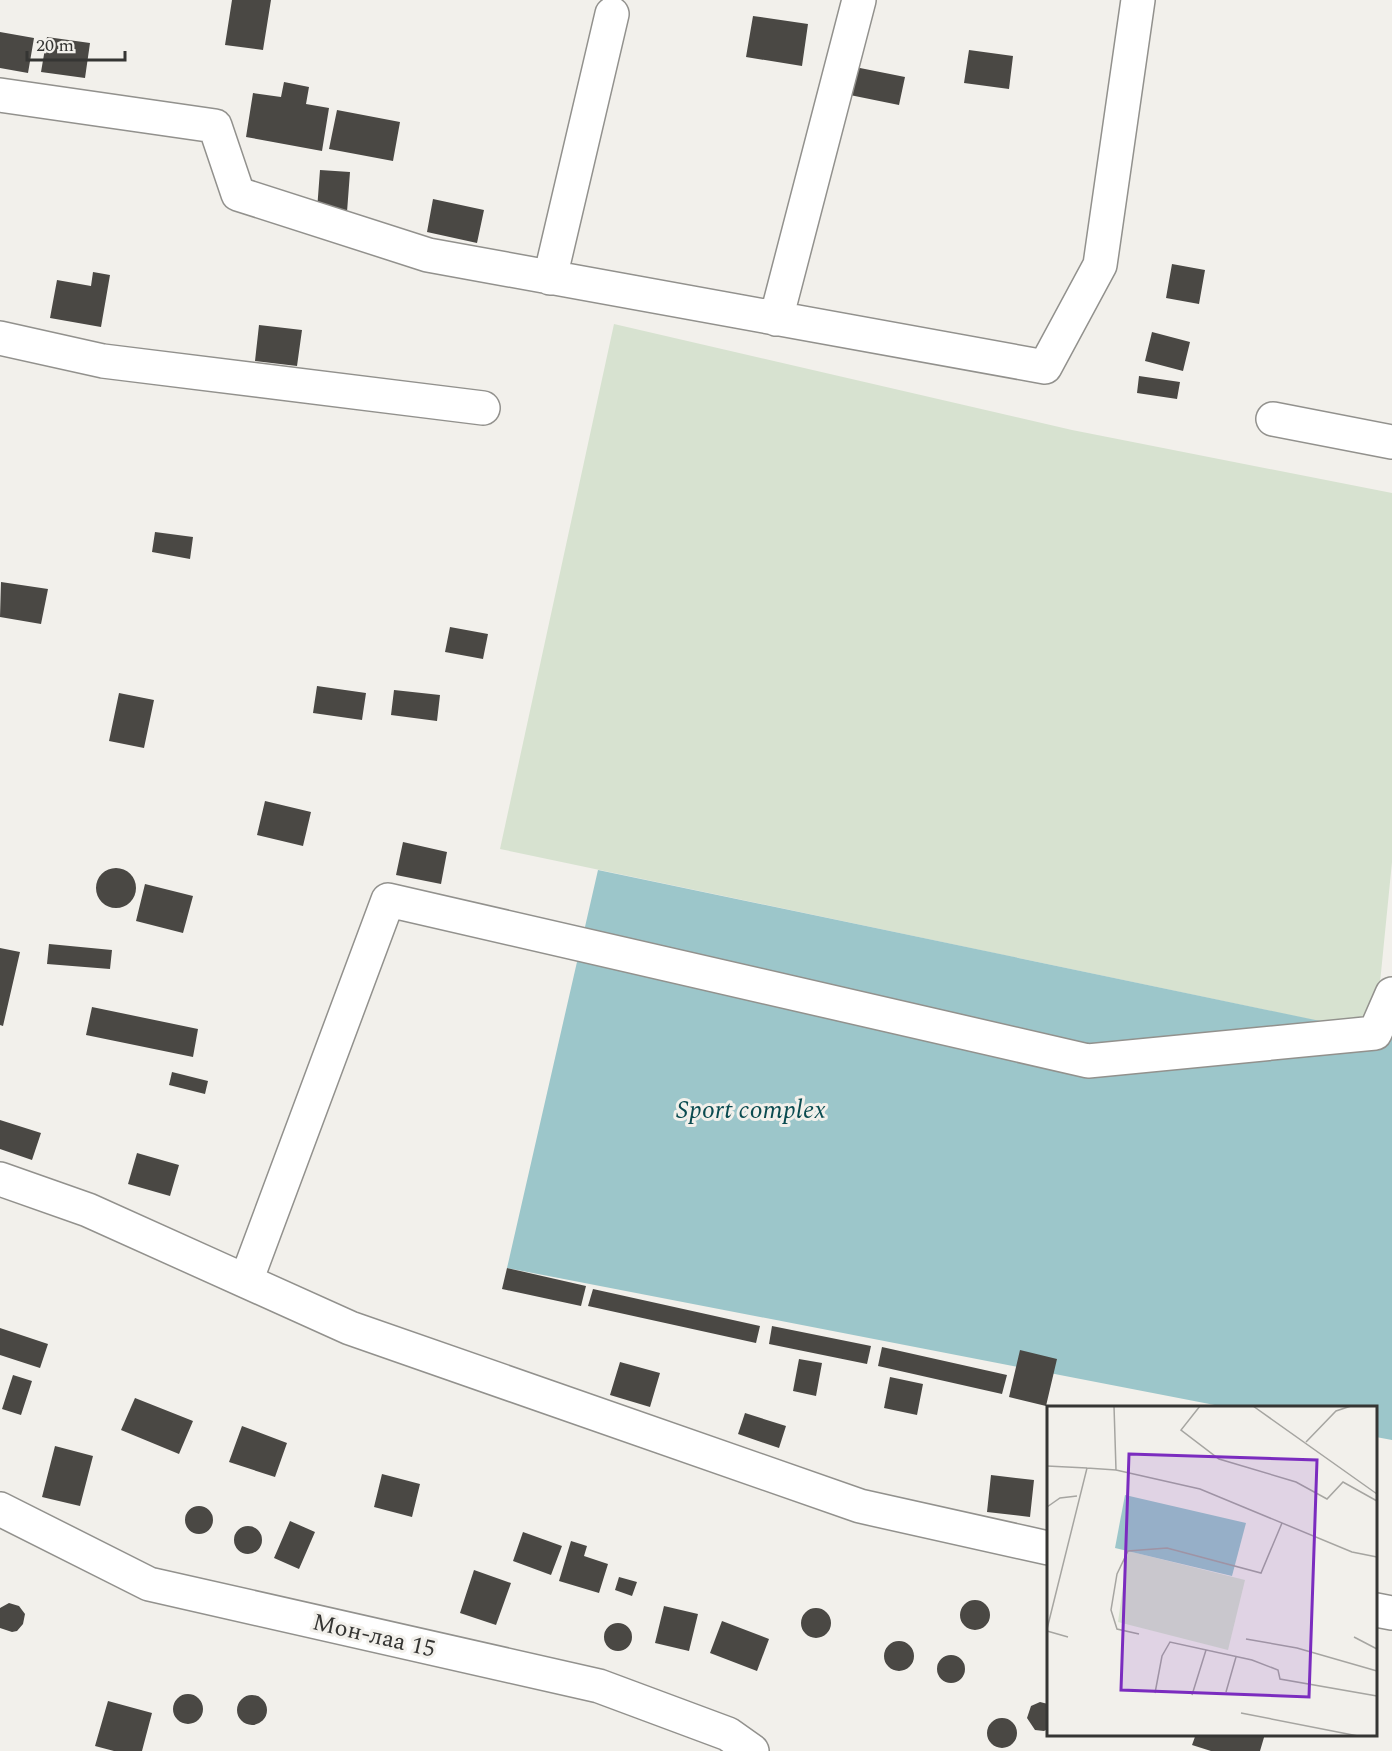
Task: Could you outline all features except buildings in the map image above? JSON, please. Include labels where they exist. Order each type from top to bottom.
[{"type":"street","points":[[776,319],[859,0]]},
{"type":"street","points":[[0,95],[215,126],[238,194],[428,255],[1045,368],[1100,265],[1138,0]]},
{"type":"street","points":[[550,278],[612,14]]},
{"type":"street","points":[[0,338],[103,361],[483,408]]},
{"type":"street","points":[[1273,419],[1392,442]]},
{"type":"street","points":[[246,1281],[388,900],[1088,1061],[1375,1033],[1392,994]]},
{"type":"street","points":[[0,1179],[88,1210],[350,1328],[860,1506],[1047,1548]]},
{"type":"street","name":"Мон-лаа 15","points":[[0,1509],[149,1584],[600,1686],[729,1734],[752,1751]]},
{"type":"street","points":[[1377,1610],[1392,1613]]},
{"type":"green space","points":[[614,324],[1072,430],[1392,493],[1392,862],[1375,1033],[500,849]]},
{"type":"water","name":"Sport complex","points":[[598,870],[1392,1036],[1392,1440],[1377,1437],[1377,1406],[1220,1406],[507,1268]]}]
